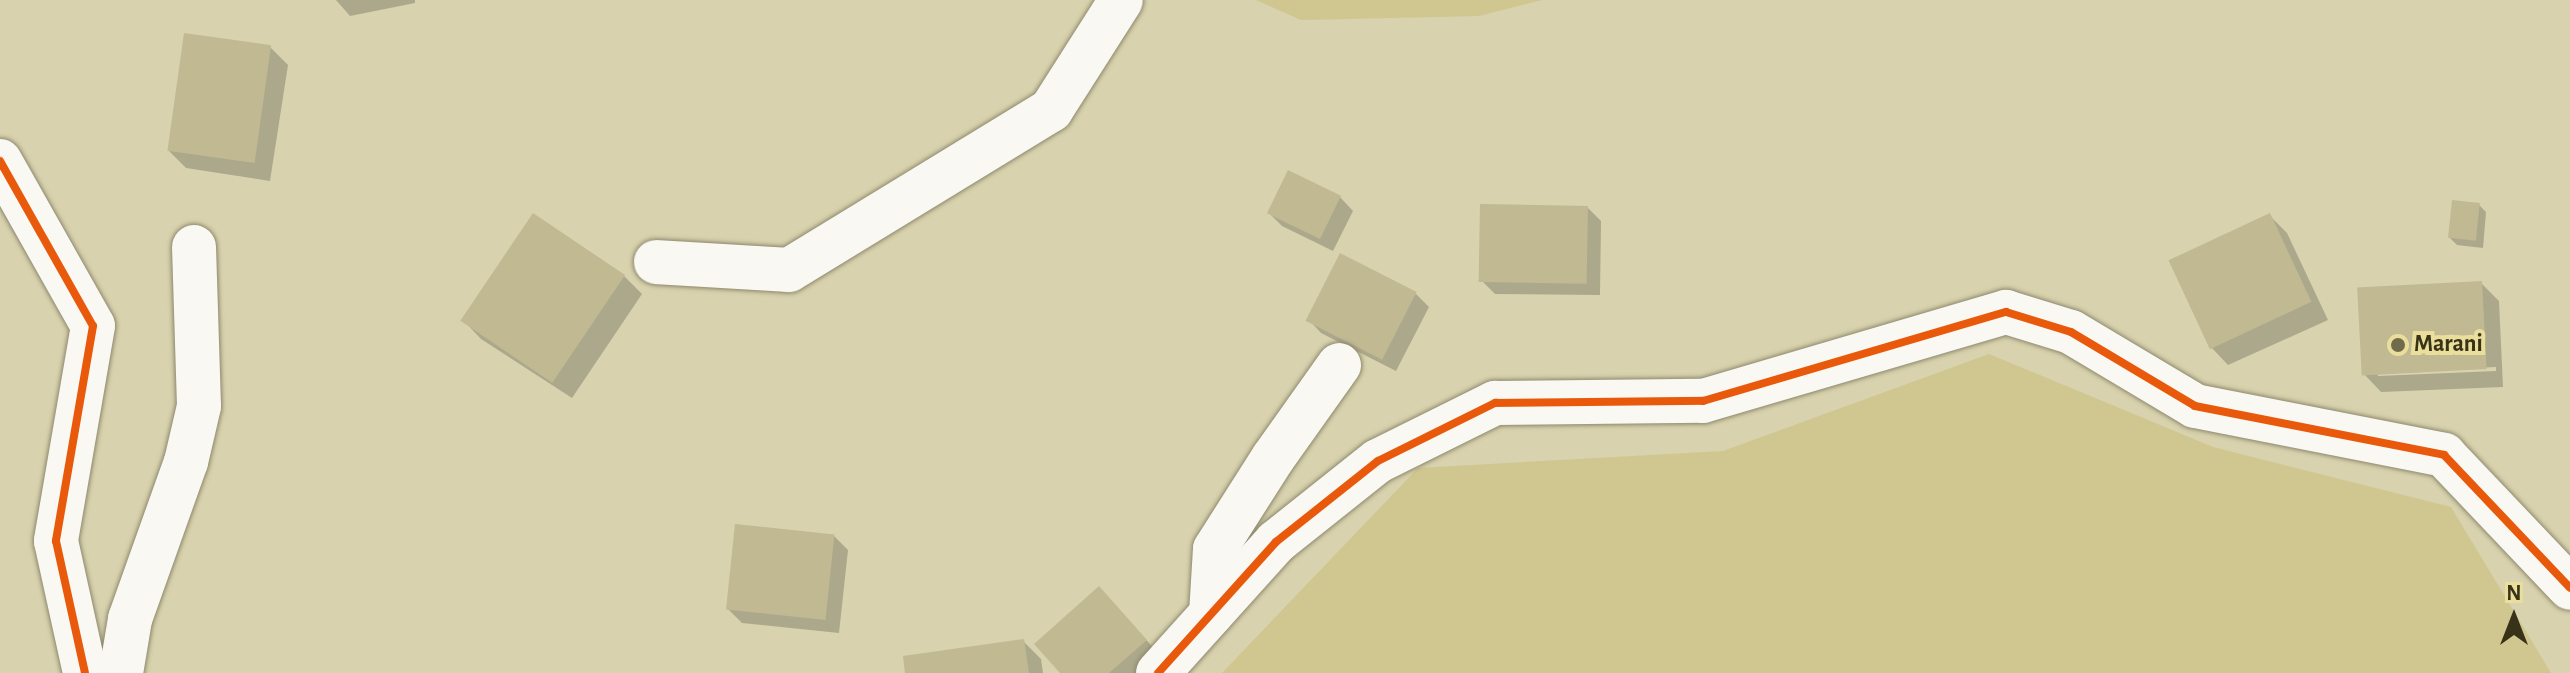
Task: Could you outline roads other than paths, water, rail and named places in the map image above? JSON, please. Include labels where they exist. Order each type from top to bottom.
[{"type":"street","points":[[656,262],[789,270],[1051,110],[1121,0]]},
{"type":"street","points":[[0,161],[93,326],[56,541],[85,673]]},
{"type":"street","points":[[121,673],[130,619],[186,462],[199,406],[194,247]]},
{"type":"street","points":[[1158,673],[1276,542],[1378,461],[1495,403],[1703,401],[2006,312],[2071,332],[2195,406],[2444,455],[2569,588]]},
{"type":"street","points":[[1211,614],[1215,549],[1273,458],[1339,365]]},
{"type":"place","name":"Marani","points":[[2398,345]]}]
